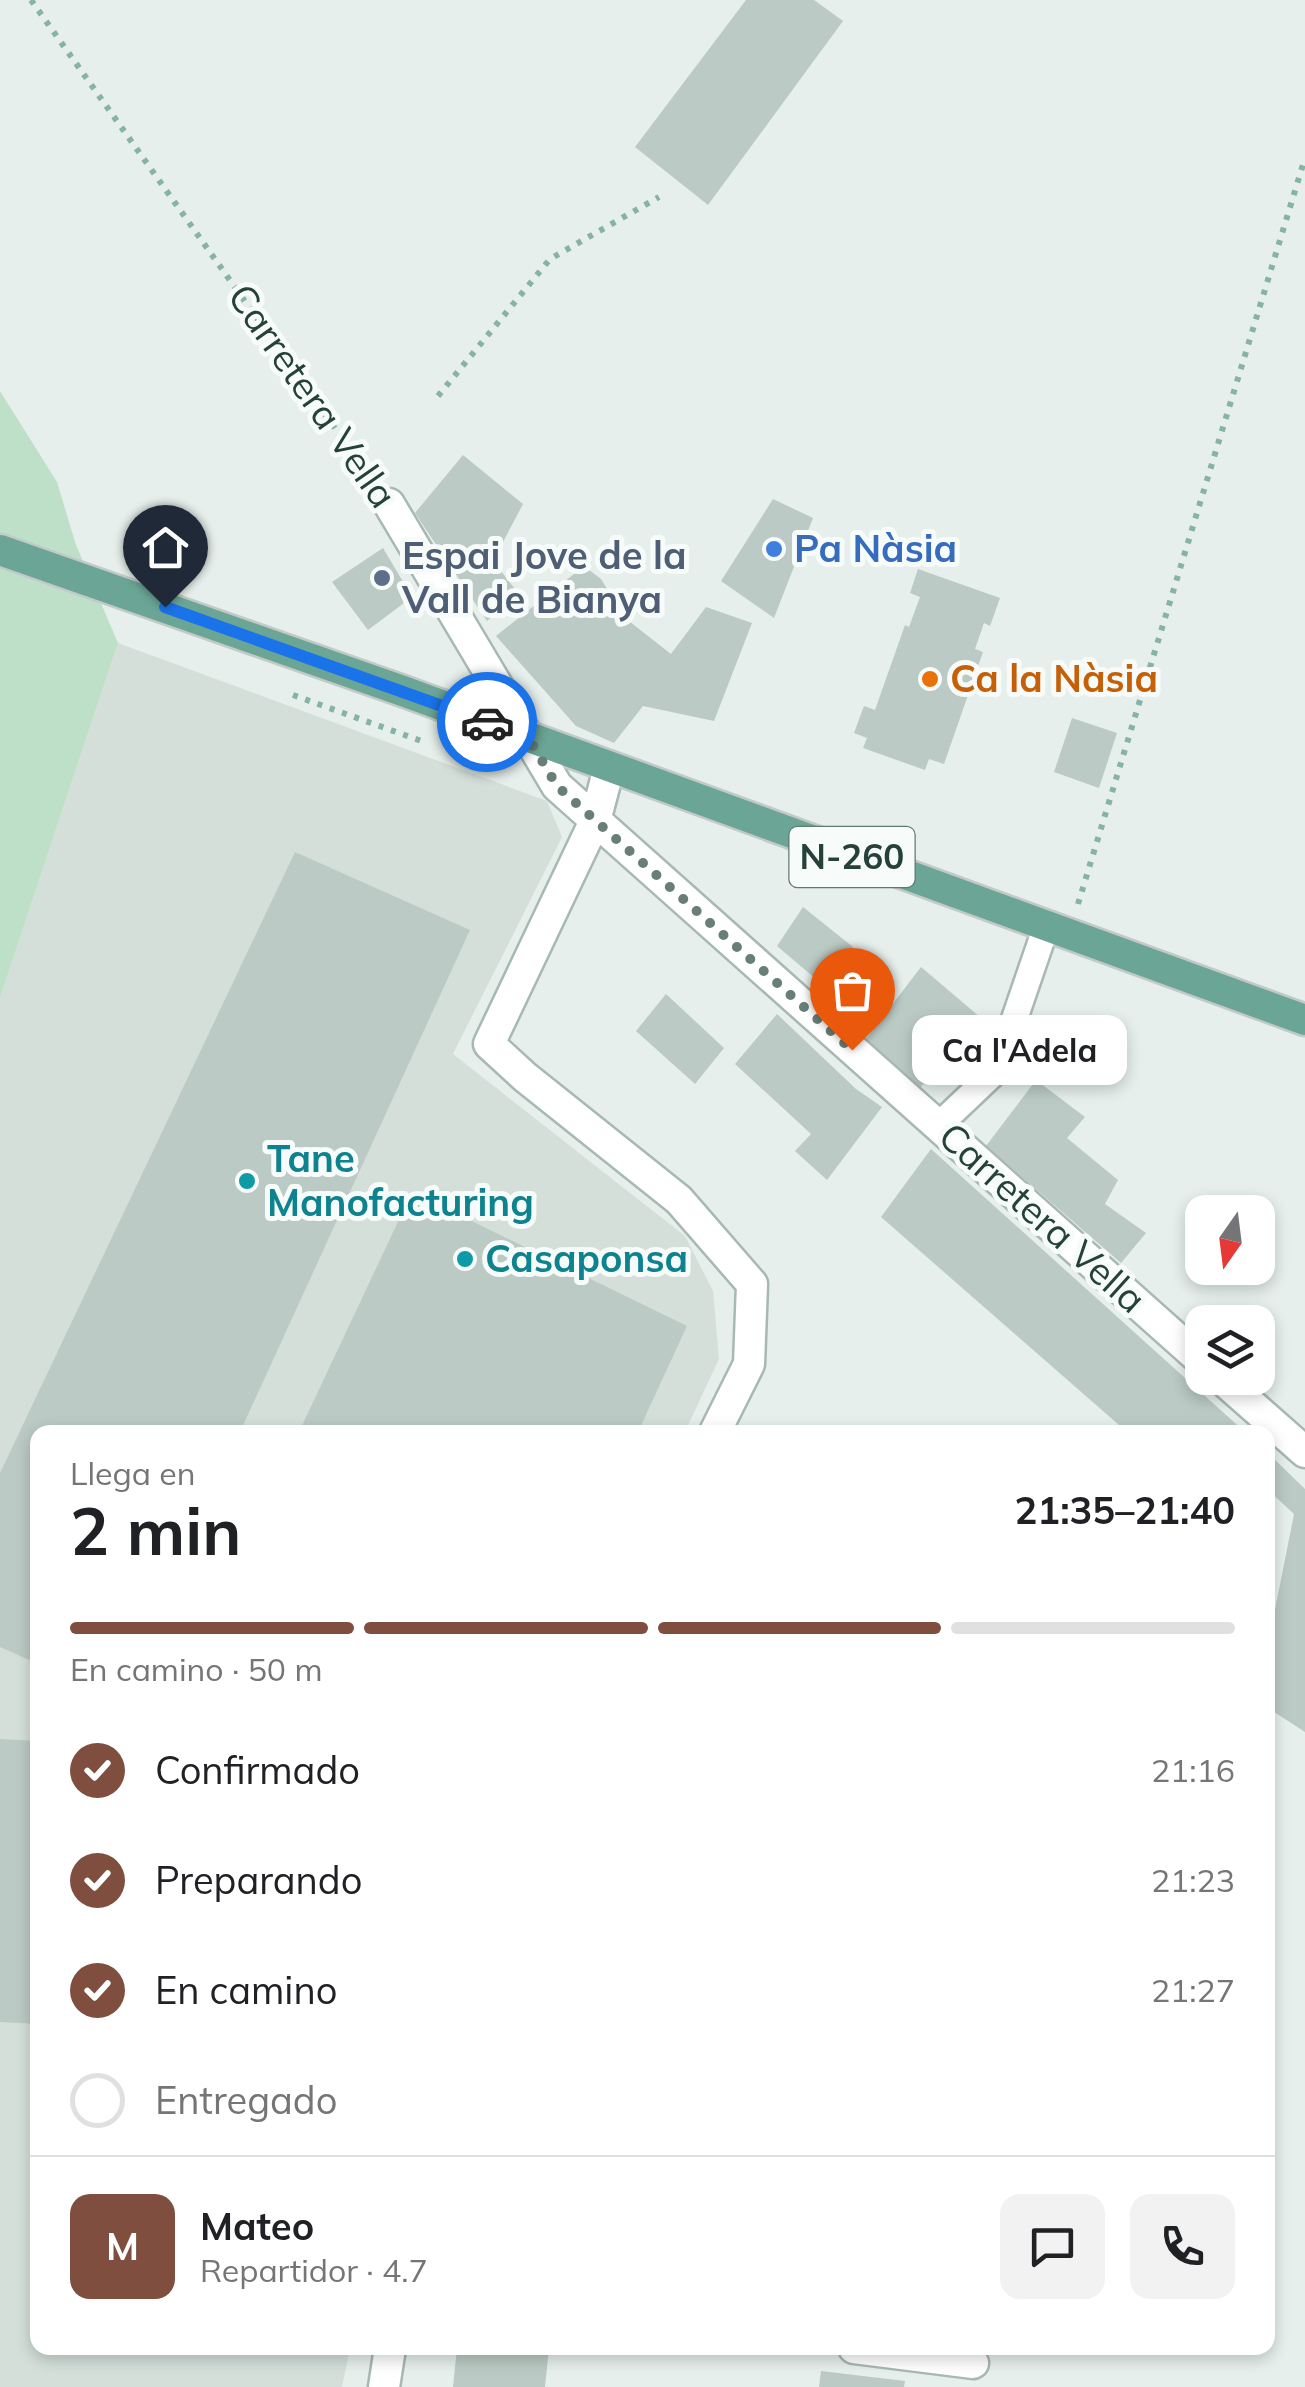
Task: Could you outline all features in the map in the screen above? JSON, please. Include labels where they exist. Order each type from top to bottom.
[{"type":"main road","name":"N-260","points":[[0,550],[1305,1020]]},
{"type":"street","name":"Carretera Vella","points":[[390,504],[557,786],[1185,1346]]},
{"type":"street","points":[[609,768],[595,821],[489,1044],[679,1200],[752,1284],[749,1364],[718,1425]]},
{"type":"street","points":[[1240,1395],[1274,1425]]},
{"type":"street","points":[[1275,1426],[1305,1452]]},
{"type":"street","points":[[384,2387],[389,2355]]},
{"type":"street","points":[[900,2355],[973,2366]]},
{"type":"lane","points":[[938,1126],[996,1070],[1046,927]]},
{"type":"path","name":"Carretera Vella","points":[[31,0],[390,504]]},
{"type":"path","points":[[1078,905],[1305,158]]},
{"type":"path","points":[[438,396],[550,259],[660,197]]},
{"type":"shaded area","points":[[118,643],[547,801],[562,837],[453,1054],[685,1236],[713,1291],[719,1359],[688,1425],[30,1425],[30,2355],[349,2355],[342,2387],[0,2387],[0,998]]},
{"type":"green space","points":[[0,391],[57,482],[76,545],[118,643],[0,998]]},
{"type":"building","points":[[746,0],[814,0],[843,21],[708,205],[635,147]]},
{"type":"building","points":[[463,455],[523,504],[493,561],[519,594],[487,621],[415,513]]},
{"type":"building","points":[[773,499],[813,518],[774,618],[721,581]]},
{"type":"building","points":[[383,548],[412,597],[368,630],[332,582]]},
{"type":"building","points":[[584,566],[601,579],[625,618],[671,654],[706,607],[752,623],[714,721],[643,706],[614,743],[576,726],[496,636]]},
{"type":"building","name":"Ca la Nàsia","points":[[918,569],[1000,598],[990,626],[984,623],[975,649],[983,652],[944,764],[929,759],[925,770],[863,748],[867,738],[854,733],[864,706],[875,710],[905,625],[909,627],[920,597],[910,593]]},
{"type":"building","points":[[1072,718],[1117,733],[1099,788],[1054,772]]},
{"type":"building","name":"Tane Manofacturing","points":[[295,852],[470,930],[243,1425],[30,1425],[30,1660],[0,1647],[0,1473]]},
{"type":"building","points":[[803,907],[853,947],[823,985],[777,946]]},
{"type":"building","points":[[921,967],[980,1017],[919,1089],[866,1039]]},
{"type":"building","points":[[666,994],[724,1048],[695,1084],[636,1031]]},
{"type":"building","points":[[777,1014],[856,1089],[882,1107],[827,1180],[795,1151],[811,1134],[735,1064]]},
{"type":"building","points":[[1036,1080],[1085,1117],[1067,1138],[1118,1180],[1105,1204],[1146,1233],[1121,1263],[986,1146]]},
{"type":"building","points":[[931,1149],[1185,1378],[1185,1395],[1204,1395],[1237,1425],[1119,1425],[881,1217]]},
{"type":"building","name":"Casaponsa","points":[[412,1192],[687,1326],[641,1425],[302,1425]]},
{"type":"building","points":[[1275,1460],[1305,1489],[1305,1732],[1275,1713],[1275,1610],[1294,1514],[1275,1496]]},
{"type":"building","points":[[0,1739],[30,1741],[30,2024],[0,2022]]},
{"type":"building","points":[[456,2355],[548,2355],[545,2387],[453,2387]]},
{"type":"building","points":[[821,2371],[905,2381],[904,2387],[819,2387]]},
{"type":"way so far","points":[[487,722],[528,737],[557,786],[852,1050]]},
{"type":"place","name":"Pa Nàsia","points":[[774,549]]},
{"type":"place","name":"Espai Jove de la Vall de Bianya","points":[[382,578]]},
{"type":"place","name":"Ca la Nàsia","points":[[930,679]]},
{"type":"place","name":"Ca l'Adela","points":[[852,1050]]},
{"type":"place","name":"Tane Manofacturing","points":[[247,1181]]},
{"type":"place","name":"Casaponsa","points":[[465,1259]]},
{"type":"route","points":[[165,607],[487,722]]}]
